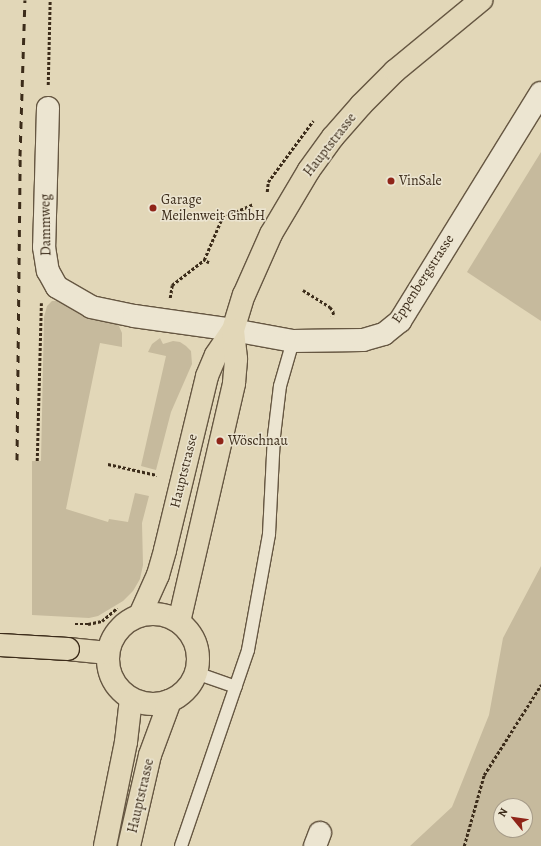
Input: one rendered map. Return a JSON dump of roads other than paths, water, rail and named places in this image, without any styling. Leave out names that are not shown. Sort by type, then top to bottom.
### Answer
[{"type":"main road","name":"Hauptstrasse","points":[[131,610],[158,575],[166,550],[207,376],[216,355],[233,330],[244,295],[271,234],[286,205],[333,137],[395,71],[481,0]]},
{"type":"main road","name":"Hauptstrasse","points":[[179,622],[234,383],[236,358],[233,330]]},
{"type":"main road","points":[[131,610],[167,616],[179,622],[189,632],[196,644],[198,658],[196,673],[190,685],[181,694],[170,701],[156,704],[143,703],[131,699],[115,684],[110,674],[108,653],[111,640],[118,629],[128,620],[131,610]]},
{"type":"main road","points":[[0,644],[108,653]]},
{"type":"main road","name":"Hauptstrasse","points":[[105,846],[126,742],[131,699]]},
{"type":"main road","name":"Hauptstrasse","points":[[129,846],[151,749],[170,701]]},
{"type":"street","name":"Eppenbergstrasse","points":[[233,330],[293,341],[363,340],[384,334],[400,321],[541,93]]},
{"type":"street","name":"Dammweg","points":[[48,108],[44,247],[48,271],[57,287],[91,307],[134,316],[233,330]]},
{"type":"lane","points":[[181,846],[248,650],[269,534],[274,436],[280,386],[293,341]]},
{"type":"lane","points":[[196,673],[236,687]]},
{"type":"railway","points":[[17,460],[20,156],[25,0]]},
{"type":"place","name":"VinSale","points":[[391,181]]},
{"type":"place","name":"Garage Meilenweit GmbH","points":[[153,208]]},
{"type":"place","name":"Wöschnau","points":[[220,441]]}]
